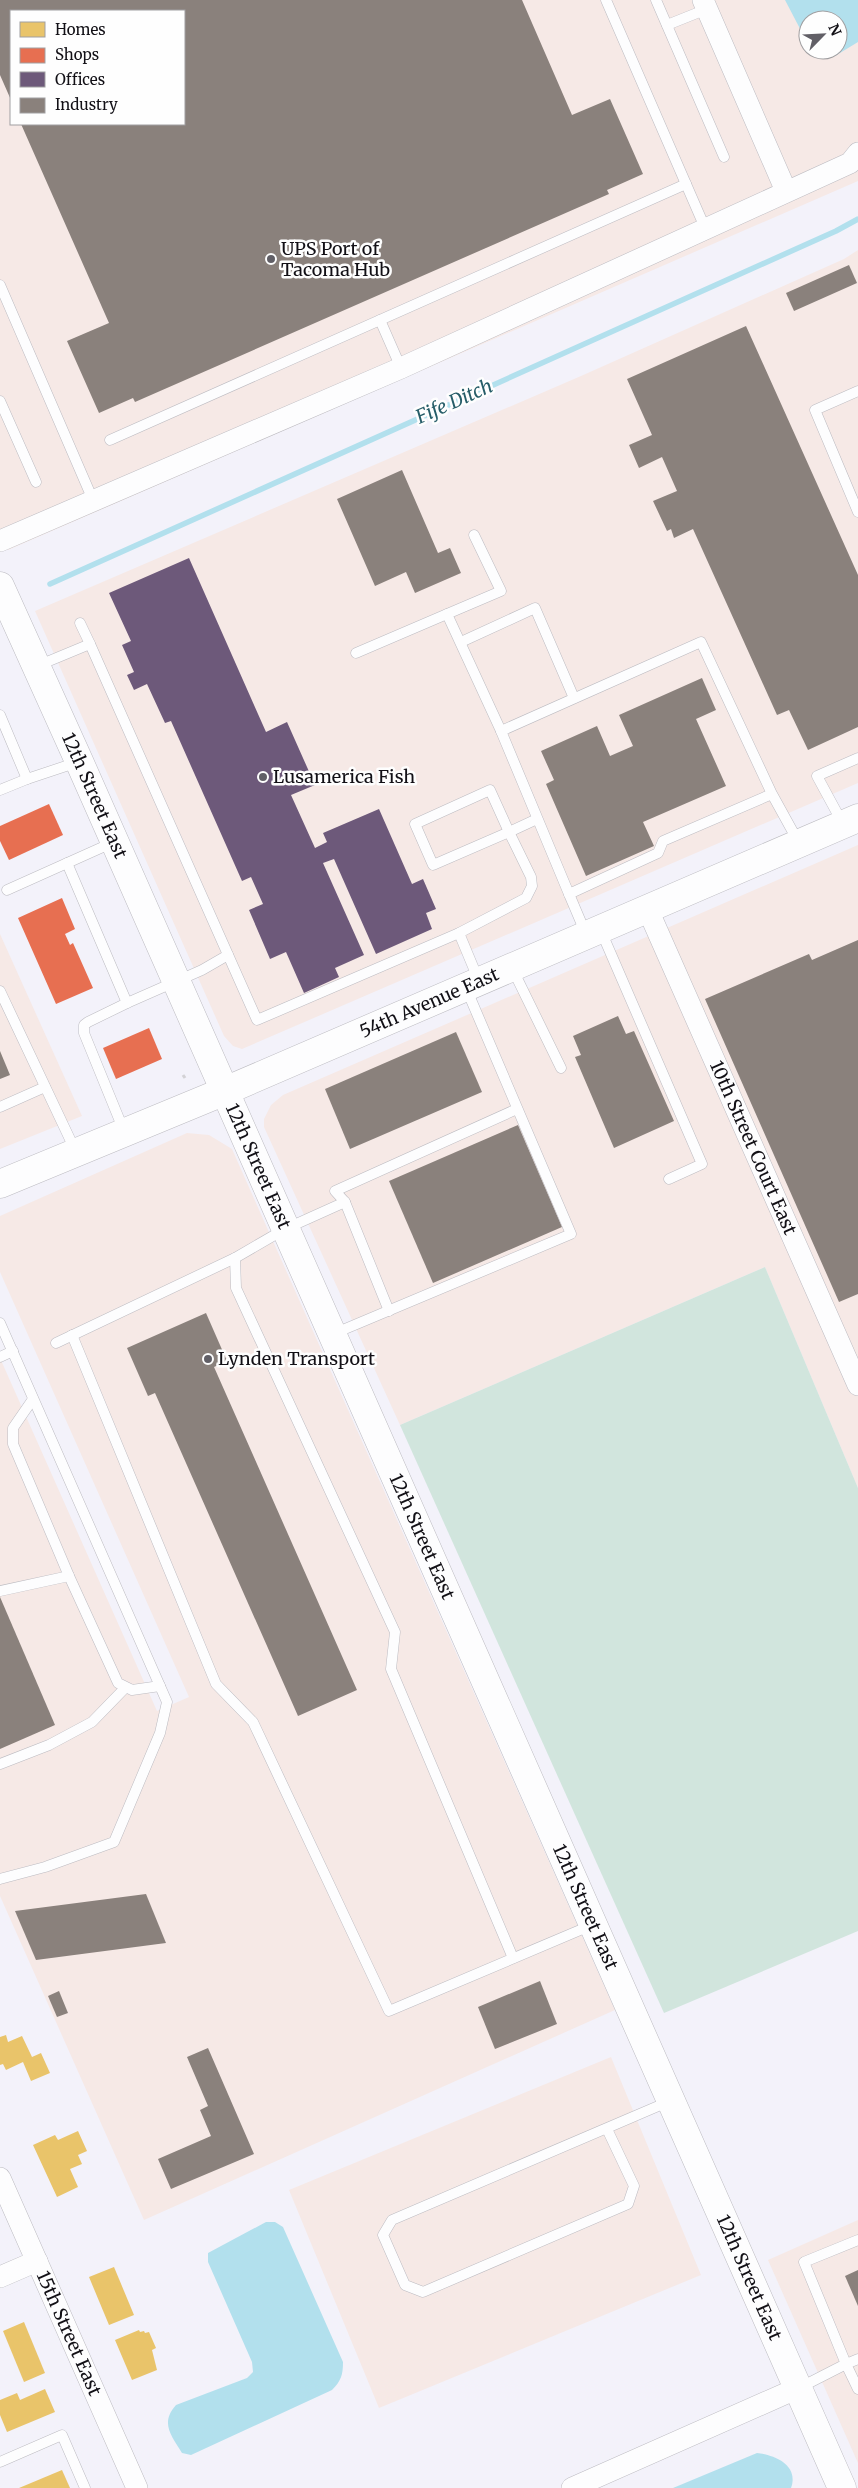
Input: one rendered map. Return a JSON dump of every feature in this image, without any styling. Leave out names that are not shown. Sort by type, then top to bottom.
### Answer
[{"type":"street","points":[[705,5],[786,191]]},
{"type":"street","points":[[0,541],[401,368],[850,163],[858,153]]},
{"type":"street","name":"12th Street East","points":[[0,586],[11,621],[37,666],[80,762],[284,1229],[842,2488]]},
{"type":"street","name":"54th Avenue East","points":[[0,1184],[225,1091],[851,821]]},
{"type":"street","name":"10th Street Court East","points":[[648,910],[858,1385]]},
{"type":"street","name":"15th Street East","points":[[0,2178],[137,2488]]},
{"type":"street","points":[[0,2277],[36,2261]]},
{"type":"street","points":[[572,2488],[798,2388]]},
{"type":"lane","points":[[606,0],[706,230]]},
{"type":"lane","points":[[656,0],[724,157]]},
{"type":"lane","points":[[668,26],[705,5]]},
{"type":"lane","points":[[110,440],[686,184]]},
{"type":"lane","points":[[0,286],[93,500]]},
{"type":"lane","points":[[380,320],[401,368]]},
{"type":"lane","points":[[858,391],[815,410],[858,512]]},
{"type":"lane","points":[[0,401],[36,482]]},
{"type":"lane","points":[[356,653],[501,591],[474,535]]},
{"type":"lane","points":[[461,642],[535,608],[574,698]]},
{"type":"lane","points":[[447,614],[501,731],[570,894],[594,933],[702,1164],[669,1178]]},
{"type":"lane","points":[[80,623],[257,1020],[459,933],[526,898],[532,886],[531,877],[509,832],[490,790],[415,824],[433,865],[509,832],[537,819]]},
{"type":"lane","points":[[501,731],[701,642],[772,794],[800,844]]},
{"type":"lane","points":[[37,666],[90,644]]},
{"type":"lane","points":[[0,715],[27,779]]},
{"type":"lane","points":[[851,821],[818,776],[858,758]]},
{"type":"lane","points":[[0,790],[80,762]]},
{"type":"lane","points":[[570,894],[658,853],[663,841],[772,794]]},
{"type":"lane","points":[[7,890],[114,842]]},
{"type":"lane","points":[[67,863],[127,1003]]},
{"type":"lane","points":[[332,1335],[571,1234],[517,1109],[473,985],[459,933]]},
{"type":"lane","points":[[124,1133],[84,1033],[84,1025],[127,1003],[202,970],[228,955]]},
{"type":"lane","points":[[512,968],[561,1068]]},
{"type":"lane","points":[[0,991],[76,1153]]},
{"type":"lane","points":[[0,1107],[45,1087]]},
{"type":"lane","points":[[389,1311],[345,1202],[335,1191],[517,1109]]},
{"type":"lane","points":[[56,1343],[235,1258],[284,1229],[345,1202]]},
{"type":"lane","points":[[235,1258],[236,1288],[395,1632],[391,1669],[513,1958]]},
{"type":"lane","points":[[0,1323],[167,1702],[160,1733],[114,1842],[45,1867],[0,1879]]},
{"type":"lane","points":[[72,1335],[216,1684],[253,1722],[389,2011],[593,1924]]},
{"type":"lane","points":[[0,1357],[13,1351]]},
{"type":"lane","points":[[34,1399],[13,1428],[13,1444],[107,1663],[118,1683],[125,1688],[132,1690],[160,1686]]},
{"type":"lane","points":[[0,1591],[69,1576]]},
{"type":"lane","points":[[0,1764],[49,1745],[92,1722],[125,1688]]},
{"type":"lane","points":[[607,2129],[634,2186],[628,2204],[423,2292],[405,2285],[383,2235],[392,2220],[671,2101]]},
{"type":"lane","points":[[858,2240],[804,2262],[858,2389]]},
{"type":"lane","points":[[798,2388],[858,2359]]},
{"type":"lane","points":[[0,2462],[62,2435],[85,2488]]},
{"type":"shaded area","points":[[0,0],[858,0],[858,181],[8,550],[0,531]]},
{"type":"shaded area","points":[[858,250],[858,783],[242,1049],[233,1046],[224,1036],[35,611],[581,376],[844,259]]},
{"type":"shaded area","points":[[858,845],[858,1488],[765,1267],[400,1425],[264,1127],[264,1119],[271,1105],[283,1095]]},
{"type":"shaded area","points":[[0,934],[82,1116],[0,1149]]},
{"type":"shaded area","points":[[187,1133],[209,1135],[232,1149],[615,2010],[144,2220],[0,1896],[0,1358],[157,1711],[189,1697],[0,1272],[0,1216]]},
{"type":"shaded area","points":[[611,2057],[701,2275],[379,2408],[289,2190]]},
{"type":"shaded area","points":[[858,2220],[858,2463],[768,2260]]},
{"type":"green space","points":[[765,1267],[858,1488],[858,1931],[664,2013],[400,1425]]},
{"type":"water","points":[[785,0],[858,0],[858,42],[848,48],[848,10],[798,10],[798,25]]},
{"type":"water","points":[[266,2222],[275,2222],[283,2227],[343,2362],[341,2378],[332,2390],[191,2455],[182,2453],[171,2435],[168,2423],[171,2411],[176,2405],[247,2378],[253,2372],[252,2362],[208,2262],[208,2253]]},
{"type":"water","points":[[757,2453],[778,2459],[789,2468],[793,2480],[791,2488],[673,2488]]},
{"type":"building: Homes","points":[[6,2035],[8,2042],[22,2036],[32,2057],[41,2053],[50,2073],[31,2081],[23,2062],[6,2070],[3,2064],[0,2065],[0,2037]]},
{"type":"building: Homes","points":[[78,2131],[87,2151],[78,2155],[82,2164],[70,2169],[78,2187],[57,2197],[33,2145],[55,2135],[58,2140]]},
{"type":"building: Homes","points":[[114,2267],[134,2315],[109,2325],[89,2277]]},
{"type":"building: Homes","points":[[24,2322],[45,2373],[24,2382],[3,2331]]},
{"type":"building: Homes","points":[[139,2330],[145,2333],[149,2332],[156,2348],[152,2350],[157,2370],[132,2380],[115,2340]]},
{"type":"building: Homes","points":[[45,2389],[55,2412],[7,2432],[0,2415],[0,2400],[17,2393],[20,2400]]},
{"type":"building: Homes","points":[[62,2470],[70,2488],[19,2488]]},
{"type":"building: Shops","points":[[49,804],[63,835],[9,860],[0,841],[0,826]]},
{"type":"building: Shops","points":[[62,898],[75,929],[65,934],[70,945],[73,943],[93,988],[56,1004],[18,918]]},
{"type":"building: Shops","points":[[149,1028],[162,1059],[116,1079],[103,1048]]},
{"type":"building: Offices","points":[[189,558],[266,732],[287,722],[315,785],[291,795],[315,848],[327,842],[323,833],[379,809],[412,884],[423,879],[436,909],[426,913],[432,929],[376,954],[334,859],[323,863],[364,955],[335,968],[339,977],[304,993],[286,952],[270,959],[249,910],[263,904],[251,877],[242,881],[171,721],[165,723],[147,684],[134,690],[127,675],[134,672],[122,645],[131,641],[109,593]]},
{"type":"building: Industry","name":"UPS Port of Tacoma Hub","points":[[0,0],[522,0],[572,115],[610,99],[643,174],[607,190],[609,194],[135,402],[133,398],[99,413],[67,341],[109,323],[21,125],[185,125],[185,10],[10,10],[10,98],[0,75]]},
{"type":"building: Industry","points":[[849,265],[857,283],[794,311],[786,293]]},
{"type":"building: Industry","points":[[746,326],[858,575],[858,727],[808,750],[789,710],[777,715],[693,529],[674,538],[671,529],[667,531],[653,501],[677,491],[662,457],[639,468],[629,445],[652,435],[627,379]]},
{"type":"building: Industry","points":[[402,470],[438,553],[450,548],[461,573],[415,593],[406,572],[375,586],[337,499]]},
{"type":"building: Industry","points":[[702,678],[716,710],[696,719],[726,786],[643,822],[654,846],[586,876],[546,784],[554,780],[541,751],[597,726],[610,756],[633,746],[619,715]]},
{"type":"building: Industry","points":[[858,940],[858,1294],[839,1302],[705,999],[809,954],[812,960]]},
{"type":"building: Industry","points":[[618,1016],[626,1034],[634,1031],[674,1121],[614,1148],[575,1057],[581,1055],[573,1036]]},
{"type":"building: Industry","points":[[456,1032],[482,1092],[350,1149],[325,1089]]},
{"type":"building: Industry","points":[[0,1051],[10,1075],[0,1079]]},
{"type":"building: Industry","points":[[518,1125],[562,1227],[433,1283],[389,1181]]},
{"type":"building: Industry","points":[[206,1313],[227,1361],[214,1367],[357,1690],[298,1716],[155,1393],[148,1396],[127,1348]]},
{"type":"building: Industry","points":[[0,1597],[55,1725],[0,1749]]},
{"type":"building: Industry","points":[[146,1894],[166,1943],[36,1960],[15,1911]]},
{"type":"building: Industry","points":[[540,1981],[557,2024],[495,2049],[478,2007]]},
{"type":"building: Industry","points":[[59,1991],[68,2013],[57,2017],[48,1996]]},
{"type":"building: Industry","points":[[208,2048],[254,2154],[171,2189],[158,2159],[211,2136],[200,2110],[208,2106],[187,2057]]},
{"type":"building: Industry","points":[[858,2270],[858,2306],[845,2276]]},
{"type":"waterway","name":"Fife Ditch","points":[[50,584],[836,231],[858,219]]},
{"type":"place","name":"UPS Port of Tacoma Hub","points":[[271,259]]},
{"type":"place","name":"Lusamerica Fish","points":[[263,777]]},
{"type":"place","name":"Lynden Transport","points":[[208,1359]]}]
